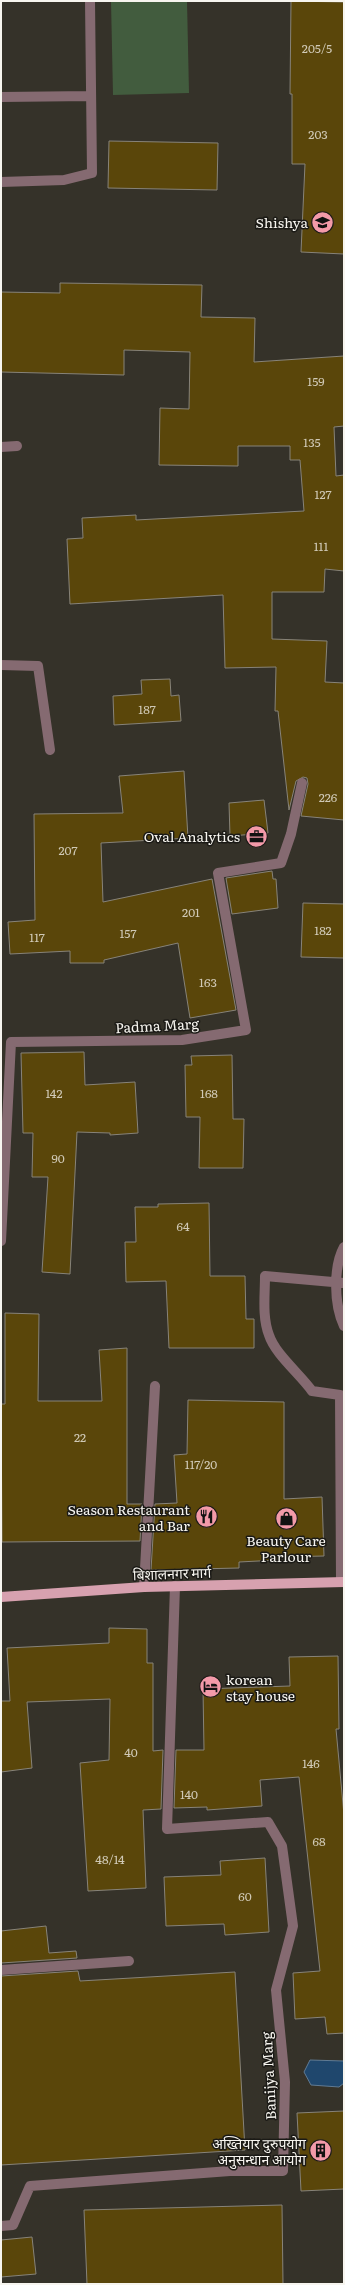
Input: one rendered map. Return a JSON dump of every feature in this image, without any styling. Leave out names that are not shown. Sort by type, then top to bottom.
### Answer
[{"type":"main road","name":"बिशालनगर मार्ग","points":[[1,1596],[144,1587],[342,1582]]},
{"type":"street","points":[[1,182],[64,180],[92,173],[90,1]]},
{"type":"street","points":[[1,97],[91,96]]},
{"type":"street","points":[[1,447],[17,446]]},
{"type":"street","points":[[1,665],[38,666],[50,750]]},
{"type":"street","name":"Padma Marg","points":[[1,1241],[11,1042],[182,1040],[246,1030],[218,873],[281,862],[291,834],[302,783]]},
{"type":"street","points":[[344,1247],[340,1255],[340,1283],[344,1326]]},
{"type":"street","points":[[340,1283],[265,1276],[264,1307],[269,1336],[281,1356],[300,1375],[312,1391],[340,1395],[343,1509],[342,1582]]},
{"type":"street","points":[[144,1587],[155,1386]]},
{"type":"street","name":"Banijya Marg","points":[[1,2226],[13,2225],[30,2186],[230,2171],[283,2171],[285,2082],[276,1990],[293,1926],[282,1846],[268,1822],[167,1829],[175,1586]]},
{"type":"street","points":[[1,1970],[130,1961]]},
{"type":"green space","points":[[111,1],[187,1],[189,93],[113,95]]},
{"type":"water","points":[[310,2060],[344,2061],[344,2083],[339,2087],[311,2085],[304,2072]]},
{"type":"building","points":[[291,1],[344,2],[344,254],[301,252],[305,164],[292,164],[292,94],[290,94]]},
{"type":"building","points":[[109,141],[218,143],[217,190],[108,188]]},
{"type":"building","points":[[60,283],[202,285],[201,317],[255,318],[254,362],[344,356],[344,426],[334,427],[336,476],[344,475],[344,571],[325,569],[324,592],[272,592],[272,639],[327,641],[325,682],[344,683],[344,820],[301,816],[308,784],[307,778],[303,777],[296,781],[289,810],[278,711],[275,711],[276,667],[225,668],[223,595],[70,604],[67,539],[83,538],[82,518],[136,515],[136,520],[304,511],[300,460],[290,460],[290,446],[238,446],[238,466],[159,465],[160,408],[189,409],[190,352],[124,350],[124,375],[1,372],[1,292],[60,293]]},
{"type":"building","points":[[170,679],[171,696],[179,695],[181,721],[114,725],[113,696],[142,694],[141,680]]},
{"type":"building","points":[[184,771],[188,838],[101,843],[103,902],[212,879],[236,1010],[190,1018],[178,943],[104,960],[104,963],[70,963],[70,951],[10,954],[8,922],[35,920],[34,814],[123,813],[119,776]]},
{"type":"building","points":[[264,800],[268,833],[230,836],[229,803]]},
{"type":"building","points":[[272,871],[273,879],[276,879],[278,908],[232,914],[226,878]]},
{"type":"building","points":[[303,903],[344,904],[344,958],[301,957]]},
{"type":"building","points":[[84,1052],[85,1085],[135,1082],[138,1133],[110,1135],[110,1133],[77,1132],[70,1274],[42,1272],[48,1177],[32,1177],[33,1133],[23,1133],[21,1053]]},
{"type":"building","points":[[232,1055],[233,1119],[244,1119],[243,1168],[199,1168],[200,1117],[186,1117],[185,1065],[192,1065],[191,1056]]},
{"type":"building","points":[[209,1203],[210,1276],[245,1276],[246,1319],[254,1319],[254,1348],[169,1348],[166,1281],[126,1282],[125,1242],[136,1242],[135,1207],[158,1207],[158,1204]]},
{"type":"building","points":[[5,1313],[39,1314],[38,1401],[102,1401],[99,1350],[127,1348],[127,1504],[142,1504],[140,1541],[2,1542],[1,1404],[5,1404]]},
{"type":"building","points":[[188,1400],[284,1402],[284,1499],[322,1497],[324,1556],[278,1557],[278,1560],[239,1562],[239,1568],[151,1570],[155,1504],[177,1503],[174,1455],[187,1454]]},
{"type":"building","points":[[109,1628],[147,1629],[147,1663],[153,1663],[153,1751],[163,1750],[161,1809],[143,1810],[146,1888],[88,1891],[80,1763],[109,1760],[110,1699],[27,1702],[32,1768],[1,1772],[1,1701],[10,1701],[7,1648],[109,1643]]},
{"type":"building","points":[[338,1656],[339,1729],[336,1729],[344,1815],[344,2033],[327,2034],[325,2017],[295,2019],[293,1973],[320,1971],[299,1777],[260,1780],[262,1806],[207,1810],[207,1807],[174,1808],[176,1750],[204,1750],[203,1689],[290,1686],[289,1657]]},
{"type":"building","points":[[265,1858],[269,1932],[225,1935],[224,1924],[166,1926],[164,1877],[221,1875],[220,1861]]},
{"type":"building","points":[[46,1926],[49,1953],[76,1951],[77,1958],[1,1963],[1,1931]]},
{"type":"building","points":[[78,1971],[80,1981],[235,1972],[245,2150],[1,2165],[1,1976]]},
{"type":"building","name":"अख्तियार दुरुपयोग अनुसन्धान आयोग","points":[[344,2111],[344,2189],[301,2191],[297,2113]]},
{"type":"building","points":[[282,2205],[283,2284],[87,2284],[84,2210]]},
{"type":"building","points":[[32,2237],[36,2274],[1,2277],[1,2240]]},
{"type":"place","name":"Shishya","points":[[323,222]]},
{"type":"place","name":"Oval Analytics","points":[[256,836]]},
{"type":"place","name":"Season Restaurant and Bar","points":[[206,1517]]},
{"type":"place","name":"Beauty Care Parlour","points":[[286,1518]]},
{"type":"place","name":"korean stay house","points":[[211,1687]]},
{"type":"place","name":"अख्तियार दुरुपयोग अनुसन्धान आयोग","points":[[321,2151]]}]
